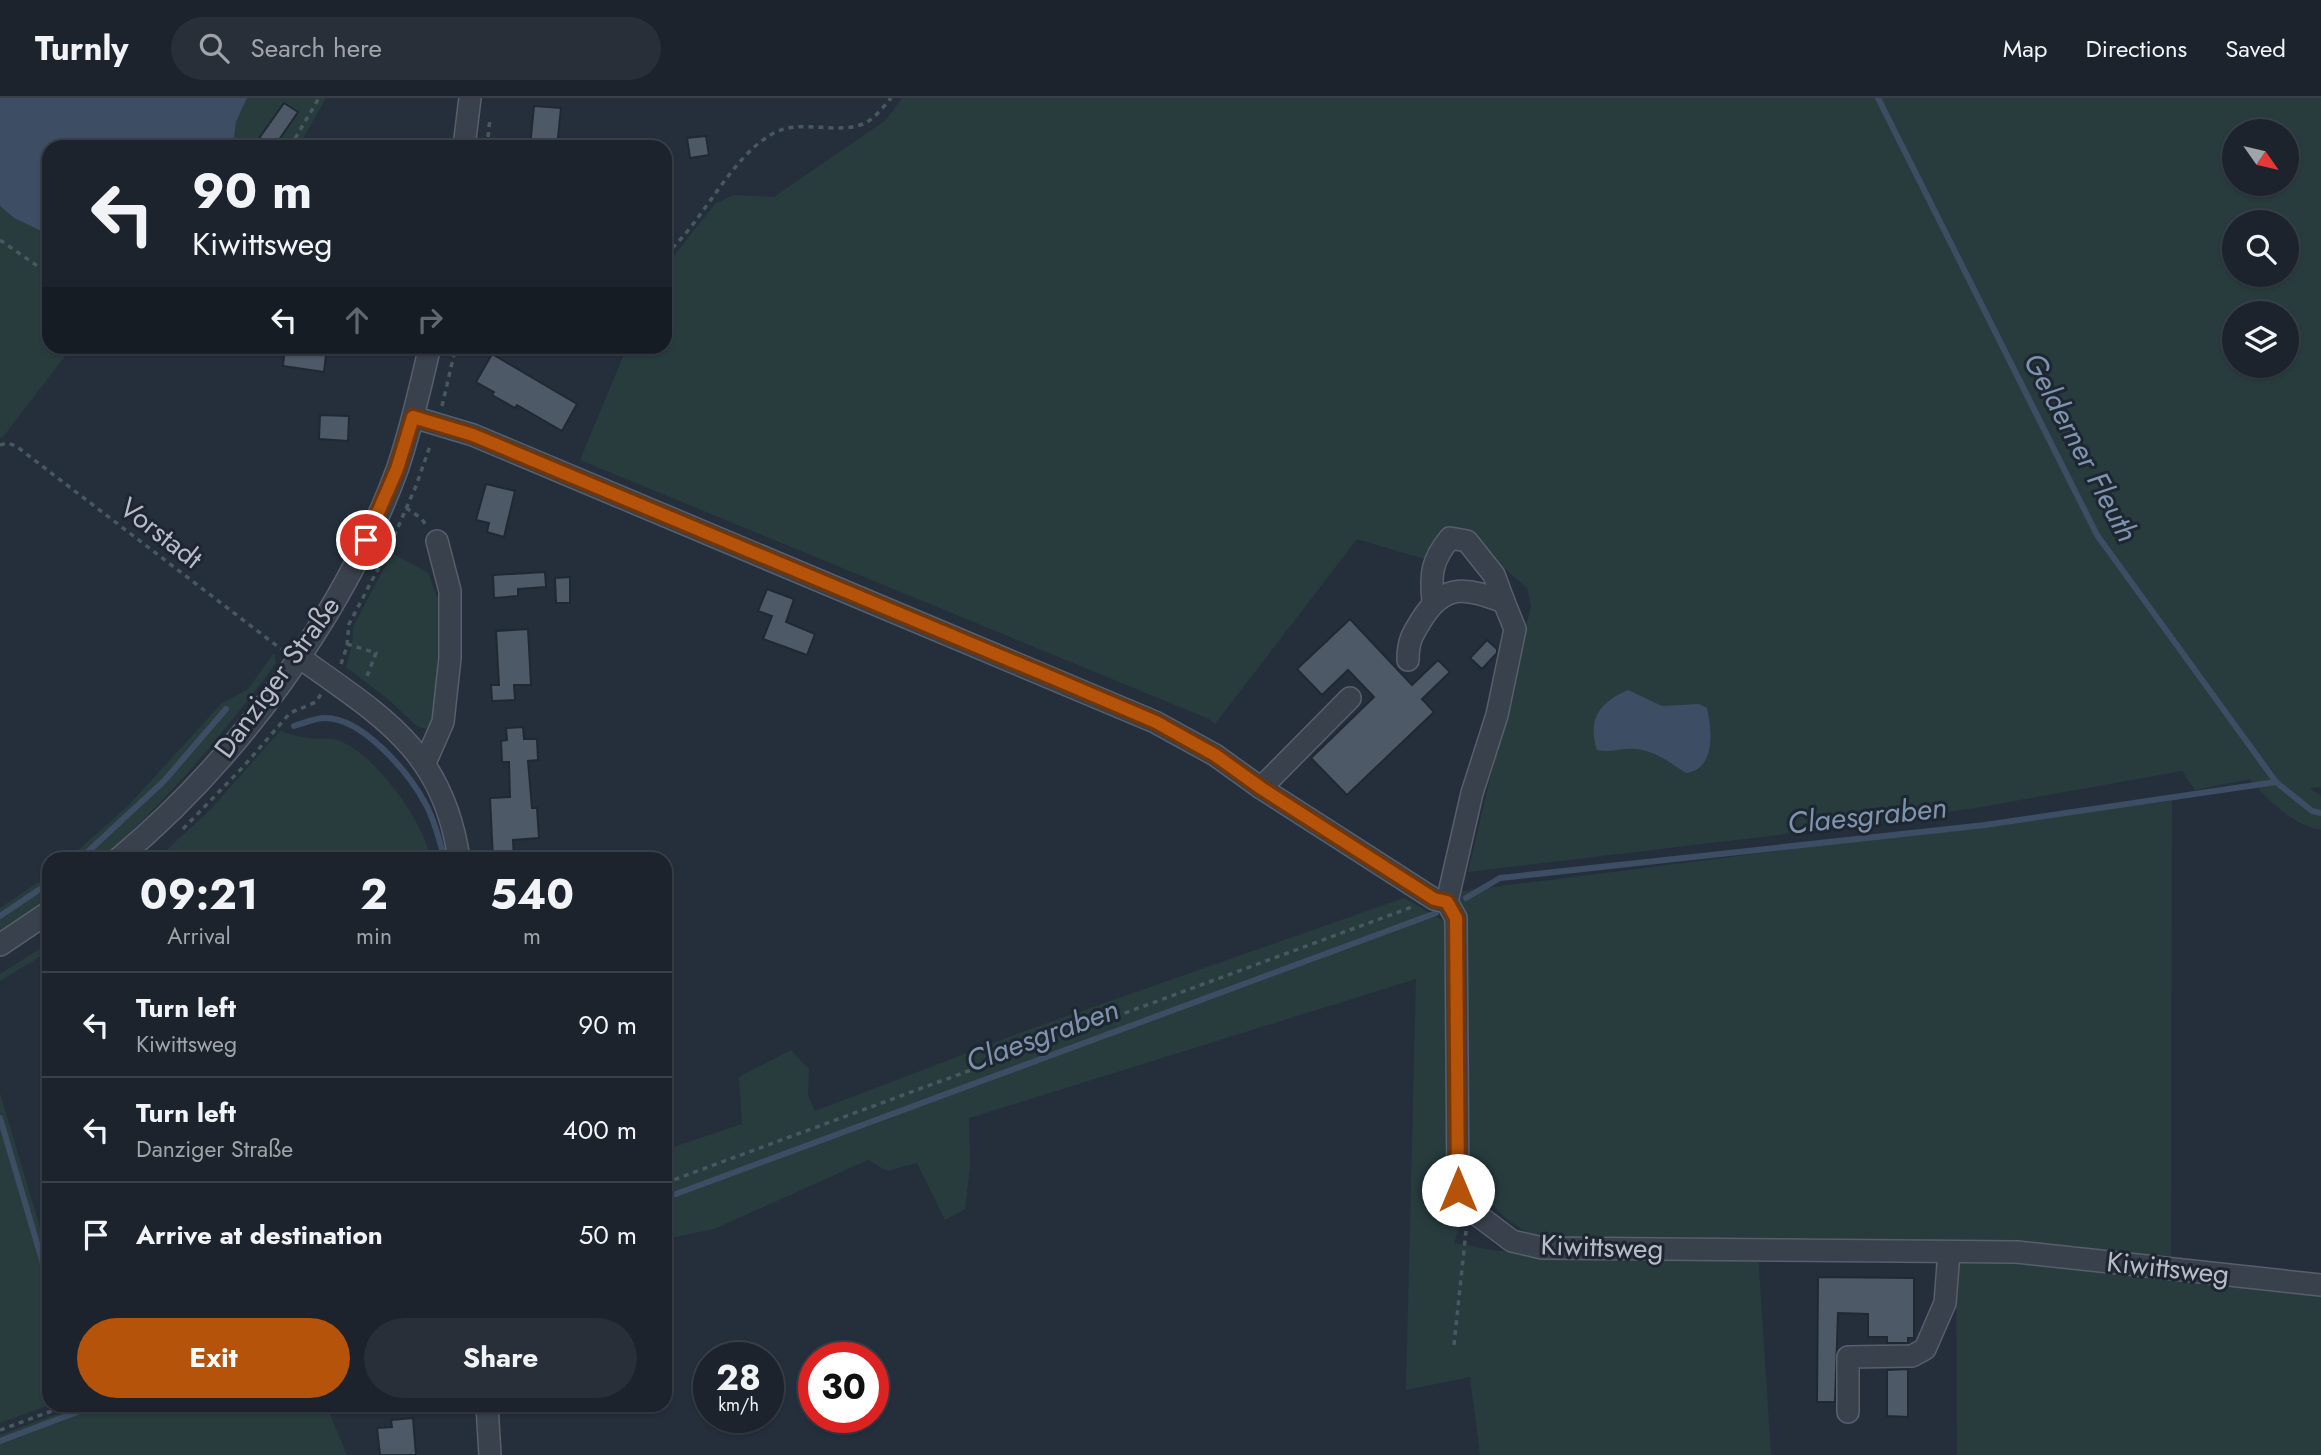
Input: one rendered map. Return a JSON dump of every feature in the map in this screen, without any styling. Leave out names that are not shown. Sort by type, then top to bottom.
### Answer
[{"type":"street","points":[[465,140],[470,98]]},
{"type":"street","name":"Danziger Straße","points":[[126,852],[186,796],[258,712],[333,603],[360,552],[397,469],[428,354]]},
{"type":"street","points":[[413,417],[486,441],[1156,722],[1215,755],[1261,788],[1441,900],[1456,918],[1458,1190],[1468,1208]]},
{"type":"street","points":[[1433,602],[1430,578],[1437,553],[1450,538],[1467,541],[1494,575],[1515,629],[1497,715],[1441,900]]},
{"type":"street","points":[[425,763],[443,722],[450,658],[450,591],[437,541]]},
{"type":"street","points":[[1408,660],[1408,643],[1433,602],[1450,591],[1478,592],[1504,602]]},
{"type":"street","points":[[299,656],[396,729],[425,763],[447,810],[457,852]]},
{"type":"street","points":[[1261,788],[1350,698]]},
{"type":"street","points":[[0,945],[42,917]]},
{"type":"street","name":"Kiwittsweg","points":[[1468,1208],[1512,1241],[1542,1248],[2017,1252],[2321,1285]]},
{"type":"street","points":[[1848,1412],[1848,1357],[1912,1356],[1925,1349],[1945,1303],[1949,1252]]},
{"type":"street","points":[[487,1412],[490,1455]]},
{"type":"path","points":[[294,140],[319,98]]},
{"type":"path","points":[[672,248],[760,142],[789,128],[848,127],[864,123],[878,113],[891,98]]},
{"type":"path","points":[[488,140],[490,110]]},
{"type":"path","points":[[0,240],[42,269]]},
{"type":"path","points":[[437,423],[454,354]]},
{"type":"path","name":"Vorstadt","points":[[0,445],[7,443],[16,446],[271,642],[299,656]]},
{"type":"path","points":[[406,509],[421,518],[437,541]]},
{"type":"path","points":[[347,644],[376,653],[366,679]]},
{"type":"path","points":[[176,836],[228,784],[284,719],[290,713],[316,702],[331,680]]},
{"type":"path","points":[[672,1180],[1441,900]]},
{"type":"path","points":[[1454,1345],[1468,1208]]},
{"type":"path","points":[[0,1430],[49,1412]]},
{"type":"green space","points":[[247,98],[326,98],[302,140],[234,140],[236,122]]},
{"type":"green space","points":[[902,98],[2321,98],[2321,787],[2309,788],[2321,796],[2321,830],[2290,817],[2250,779],[2195,790],[2182,771],[1981,807],[1852,826],[1468,872],[1531,606],[1527,588],[1488,554],[1439,539],[1431,561],[1357,539],[1215,724],[1209,719],[580,460],[624,354],[672,354],[672,258],[715,204],[733,195],[774,197],[886,120]]},
{"type":"green space","points":[[0,206],[14,218],[42,232],[42,354],[67,354],[2,438]]},
{"type":"green space","points":[[392,553],[428,573],[441,607],[436,727],[428,729],[418,727],[388,699],[346,667],[352,645],[353,627]]},
{"type":"green space","points":[[274,653],[276,663],[256,689],[215,741],[150,813],[110,852],[76,852],[128,806],[221,704],[248,689]]},
{"type":"green space","points":[[280,731],[308,738],[332,739],[354,749],[383,775],[419,827],[429,852],[165,852],[209,811]]},
{"type":"green space","points":[[2172,801],[2171,1265],[1540,1241],[1507,1219],[1460,1174],[1454,892]]},
{"type":"green space","points":[[42,880],[42,905],[0,932],[0,908]]},
{"type":"green space","points":[[1404,898],[1444,921],[1454,955],[1451,1106],[1460,1225],[1454,1243],[1497,1251],[1758,1253],[1771,1455],[1480,1455],[1470,1377],[1406,1390],[1416,979],[969,1118],[970,1167],[965,1209],[945,1220],[917,1163],[887,1171],[868,1160],[714,1229],[672,1238],[672,1148],[742,1124],[739,1077],[791,1050],[809,1069],[808,1096],[815,1111],[1025,1031]]},
{"type":"green space","points":[[42,947],[42,955],[0,981],[0,974]]},
{"type":"green space","points":[[0,1093],[42,1234],[42,1408],[0,1423]]},
{"type":"green space","points":[[1956,1253],[2321,1289],[2321,1455],[1957,1455]]},
{"type":"green space","points":[[62,1412],[329,1412],[347,1455],[0,1455],[0,1435]]},
{"type":"water","points":[[0,98],[247,98],[236,122],[234,140],[42,140],[42,232],[14,218],[0,206]]},
{"type":"water","points":[[1628,690],[1662,706],[1699,704],[1707,708],[1710,747],[1703,764],[1686,773],[1663,758],[1643,750],[1597,750],[1594,729],[1598,713],[1610,700]]},
{"type":"building","points":[[284,103],[298,112],[279,140],[258,140]]},
{"type":"building","points":[[534,106],[561,108],[558,140],[531,140]]},
{"type":"building","points":[[706,136],[709,155],[690,158],[687,138]]},
{"type":"building","points":[[284,354],[326,354],[324,372],[283,366]]},
{"type":"building","points":[[492,354],[577,404],[562,431],[517,405],[515,408],[492,395],[494,392],[476,382]]},
{"type":"building","points":[[320,415],[349,416],[348,441],[319,439]]},
{"type":"building","points":[[486,484],[515,491],[504,537],[487,532],[489,523],[476,520]]},
{"type":"building","points":[[545,572],[546,587],[518,589],[518,596],[494,598],[493,575]]},
{"type":"building","points":[[570,577],[570,603],[556,603],[555,578]]},
{"type":"building","points":[[767,589],[794,599],[786,622],[815,634],[807,655],[763,639],[772,616],[758,611]]},
{"type":"building","points":[[1350,619],[1412,685],[1438,660],[1450,672],[1422,699],[1434,712],[1347,795],[1311,758],[1374,697],[1348,670],[1322,695],[1297,669]]},
{"type":"building","points":[[528,629],[531,685],[514,685],[515,700],[492,701],[491,685],[499,685],[496,631]]},
{"type":"building","points":[[1487,640],[1497,649],[1497,653],[1482,669],[1470,658]]},
{"type":"building","points":[[523,727],[524,739],[537,739],[538,760],[528,761],[532,808],[537,808],[539,838],[513,840],[514,852],[493,852],[490,798],[510,797],[509,762],[502,762],[501,741],[507,740],[506,728]]},
{"type":"building","points":[[1818,1277],[1914,1278],[1914,1338],[1908,1338],[1908,1343],[1887,1343],[1887,1337],[1868,1337],[1868,1314],[1838,1313],[1835,1402],[1817,1402]]},
{"type":"building","points":[[1908,1369],[1908,1417],[1887,1416],[1887,1370]]},
{"type":"building","points":[[413,1418],[416,1455],[380,1455],[377,1428],[392,1427],[391,1420]]},
{"type":"waterway","name":"Gelderner Fleuth","points":[[1878,98],[2097,535],[2276,782],[2312,811],[2321,813]]},
{"type":"waterway","points":[[88,852],[164,781],[226,709]]},
{"type":"waterway","points":[[294,726],[321,718],[340,720],[369,737],[396,763],[418,791],[434,823],[443,852]]},
{"type":"waterway","name":"Claesgraben","points":[[1466,898],[1500,878],[1985,825],[2276,782]]},
{"type":"waterway","points":[[0,916],[42,888]]},
{"type":"waterway","name":"Claesgraben","points":[[672,1195],[1436,913]]},
{"type":"waterway","points":[[0,1118],[42,1260]]},
{"type":"waterway","name":"Claesgraben","points":[[0,1441],[77,1412]]},
{"type":"route","points":[[366,540],[397,469],[413,417],[437,423],[473,435],[1060,681],[1156,722],[1215,755],[1261,788],[1434,899],[1447,902],[1456,918],[1458,1190]]}]
